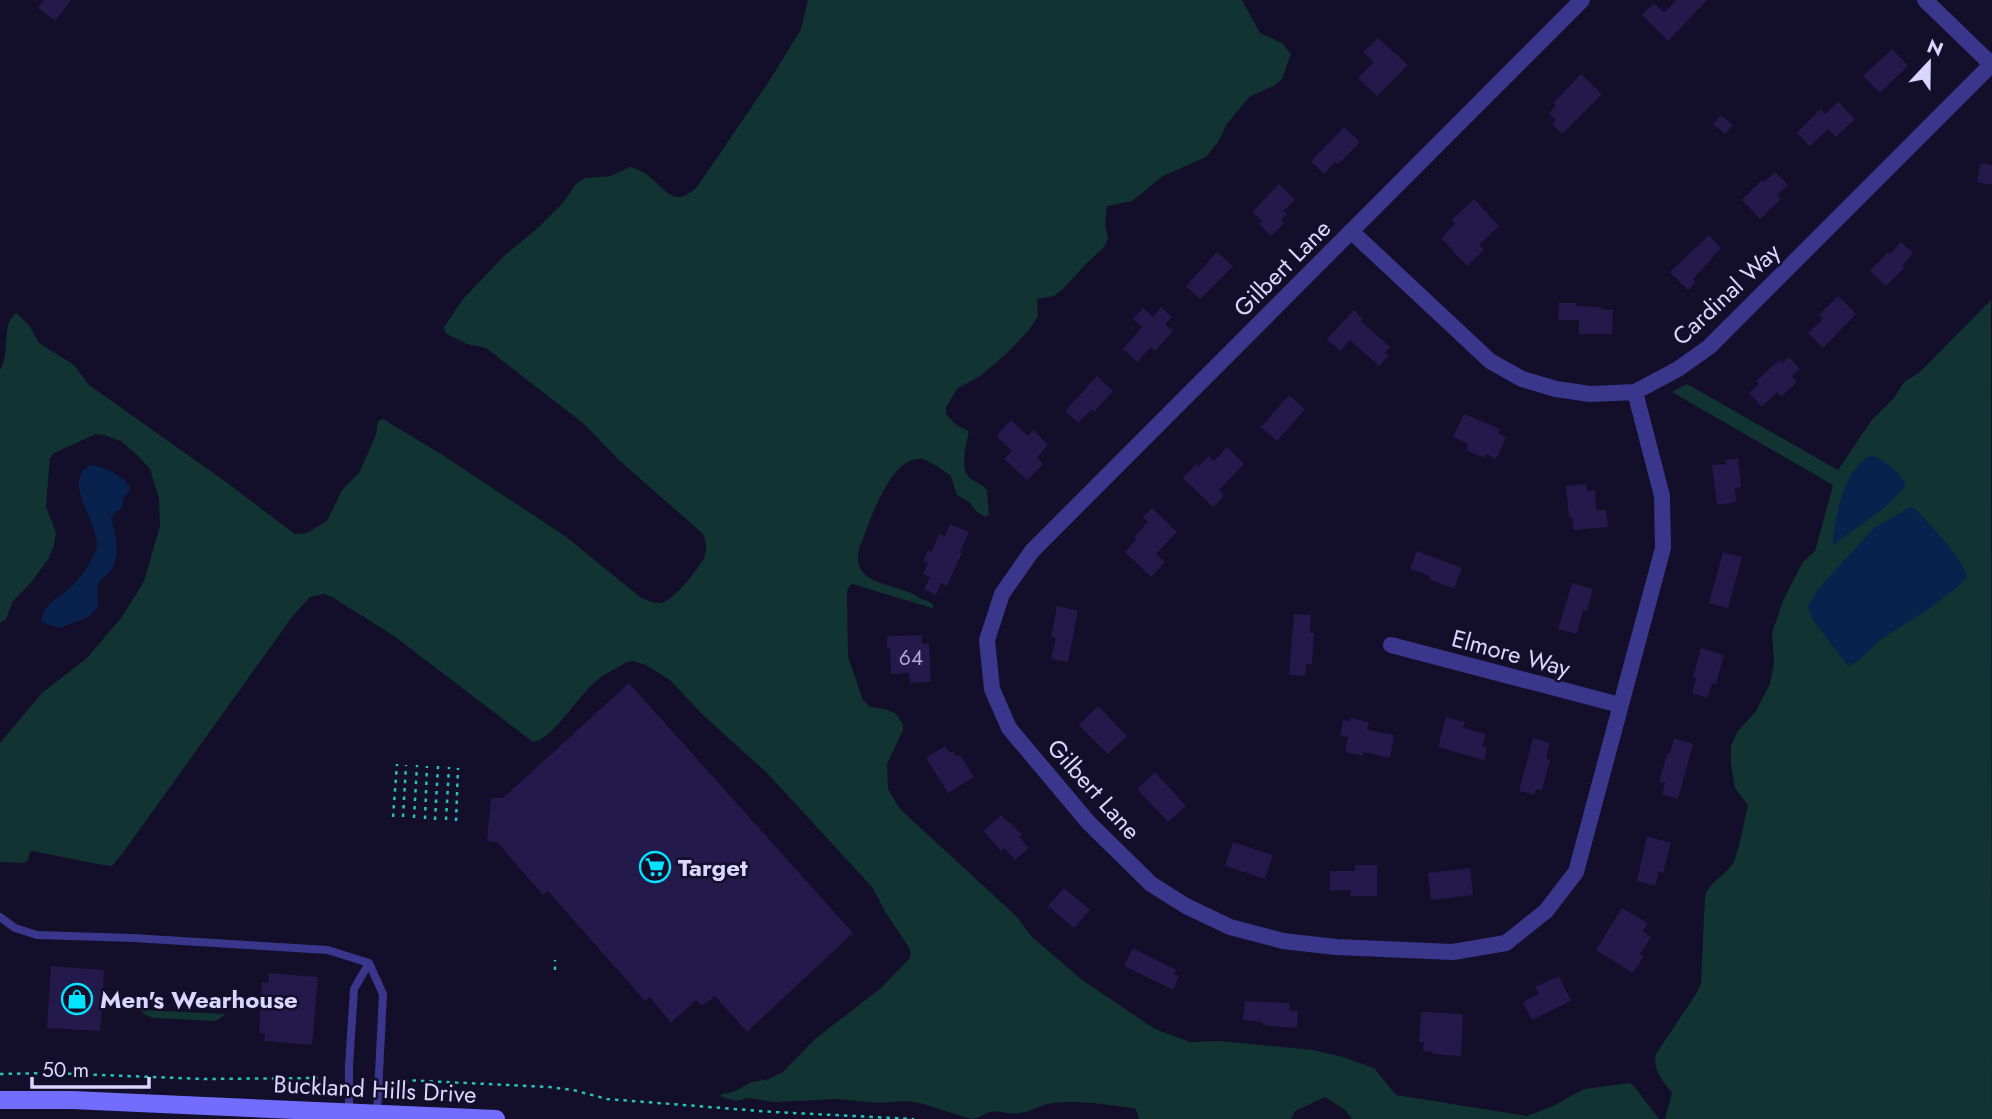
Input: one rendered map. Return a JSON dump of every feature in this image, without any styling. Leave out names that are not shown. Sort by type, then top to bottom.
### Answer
[{"type":"street","name":"Gilbert Lane","points":[[1582,0],[1032,551],[1002,594],[987,640],[992,689],[1009,728],[1088,822],[1151,884],[1186,906],[1230,927],[1283,941],[1336,947],[1453,952],[1506,943],[1546,911],[1576,872],[1663,548],[1662,496],[1634,392]]},
{"type":"street","points":[[1925,0],[1992,65]]},
{"type":"street","name":"Cardinal Way","points":[[1351,231],[1490,361],[1522,379],[1556,389],[1590,394],[1634,392],[1678,369],[1709,347],[1992,65]]},
{"type":"street","name":"Elmore Way","points":[[1391,645],[1620,705]]},
{"type":"street","name":"Buckland Hills Drive","points":[[0,1100],[72,1100],[349,1116],[496,1119]]},
{"type":"lane","points":[[0,917],[16,929],[37,935],[328,950],[369,963],[383,994],[376,1116]]},
{"type":"lane","points":[[349,1116],[354,989],[369,963]]},
{"type":"path","points":[[394,817],[397,764]]},
{"type":"path","points":[[403,817],[406,765]]},
{"type":"path","points":[[414,818],[417,765]]},
{"type":"path","points":[[425,819],[427,766]]},
{"type":"path","points":[[435,820],[438,766]]},
{"type":"path","points":[[446,820],[449,767]]},
{"type":"path","points":[[456,821],[458,768]]},
{"type":"path","points":[[555,960],[555,971]]},
{"type":"path","points":[[0,1074],[51,1073],[203,1079],[318,1078]]},
{"type":"path","points":[[404,1080],[549,1087],[607,1099],[773,1112],[914,1119]]},
{"type":"green space","points":[[808,0],[1242,0],[1260,33],[1282,43],[1291,54],[1282,79],[1249,97],[1227,124],[1206,157],[1163,176],[1132,201],[1107,206],[1105,224],[1108,239],[1104,247],[1054,296],[1037,299],[1038,316],[1029,330],[980,376],[957,389],[946,407],[946,414],[956,425],[969,431],[964,467],[969,477],[987,490],[989,515],[985,517],[957,495],[951,476],[922,459],[910,461],[900,468],[882,494],[859,549],[861,569],[873,580],[912,593],[934,607],[852,584],[847,593],[848,657],[863,700],[870,707],[895,713],[903,724],[903,730],[887,764],[888,789],[900,809],[1016,916],[1031,936],[1082,980],[1155,1029],[1190,1042],[1220,1041],[1313,1050],[1343,1057],[1374,1068],[1396,1095],[1527,1116],[1551,1107],[1584,1089],[1629,1083],[1659,1119],[1352,1119],[1345,1110],[1325,1097],[1295,1111],[1291,1119],[1139,1119],[1136,1109],[1133,1108],[1076,1102],[1053,1103],[1027,1112],[991,1112],[971,1119],[906,1101],[880,1103],[837,1099],[774,1102],[748,1098],[736,1101],[721,1097],[721,1094],[733,1092],[752,1082],[769,1079],[783,1072],[815,1039],[881,988],[909,959],[911,953],[908,946],[872,887],[768,774],[702,714],[670,680],[646,665],[627,662],[602,676],[548,734],[533,742],[394,636],[324,594],[310,597],[292,617],[112,866],[32,851],[24,863],[0,862],[0,743],[43,692],[87,658],[121,618],[145,578],[160,526],[159,499],[150,469],[121,441],[96,434],[54,453],[50,458],[46,506],[56,533],[54,545],[49,558],[13,601],[6,619],[0,623],[0,370],[11,318],[16,313],[29,325],[39,343],[74,365],[89,385],[295,534],[307,533],[327,521],[342,490],[359,473],[376,435],[378,421],[383,419],[565,536],[640,597],[661,603],[679,590],[703,560],[706,547],[703,534],[619,460],[584,424],[486,348],[467,344],[447,334],[444,327],[463,299],[505,255],[539,227],[562,204],[576,184],[585,178],[611,176],[630,167],[646,174],[672,196],[682,196],[697,187],[768,83],[801,29]]},
{"type":"green space","points":[[1991,300],[1992,1119],[1665,1119],[1672,1093],[1657,1070],[1656,1054],[1701,984],[1705,896],[1734,861],[1748,805],[1735,788],[1731,745],[1738,731],[1756,711],[1770,684],[1774,663],[1772,633],[1783,601],[1798,571],[1815,551],[1833,485],[1672,392],[1687,384],[1838,470],[1871,421],[1894,398],[1904,382],[1920,372]]},
{"type":"green space","points":[[141,1010],[226,1014],[216,1021],[152,1018]]},
{"type":"water","points":[[1872,455],[1892,467],[1906,486],[1884,508],[1833,545],[1842,495],[1854,470]]},
{"type":"water","points":[[91,465],[114,473],[131,488],[121,507],[111,517],[116,555],[111,570],[98,584],[98,607],[88,617],[60,628],[41,622],[45,610],[79,578],[96,550],[94,528],[80,492],[79,481],[82,472]]},
{"type":"water","points":[[1910,507],[1944,540],[1960,561],[1967,577],[1926,611],[1881,639],[1849,666],[1813,620],[1808,607],[1818,589],[1873,529]]},
{"type":"building","points":[[44,0],[71,0],[55,21],[38,8]]},
{"type":"building","points":[[1677,0],[1707,0],[1668,41],[1642,15],[1654,3],[1664,13]]},
{"type":"building","points":[[1378,38],[1408,65],[1377,96],[1358,78],[1374,62],[1363,52]]},
{"type":"building","points":[[1892,49],[1908,66],[1880,93],[1863,76]]},
{"type":"building","points":[[1581,74],[1602,94],[1562,134],[1552,124],[1556,120],[1549,113],[1556,106],[1553,103]]},
{"type":"building","points":[[1838,102],[1855,119],[1836,137],[1828,129],[1810,146],[1797,133],[1821,109],[1825,114]]},
{"type":"building","points":[[1721,115],[1733,125],[1725,134],[1713,124]]},
{"type":"building","points":[[1344,127],[1360,142],[1324,174],[1311,161]]},
{"type":"building","points":[[1981,163],[1992,165],[1992,185],[1977,182]]},
{"type":"building","points":[[1775,172],[1788,185],[1777,195],[1781,199],[1760,219],[1742,200],[1762,180],[1764,182]]},
{"type":"building","points":[[1279,184],[1295,200],[1283,211],[1287,214],[1281,220],[1284,223],[1271,236],[1259,224],[1262,221],[1252,212]]},
{"type":"building","points":[[1474,199],[1499,226],[1479,245],[1484,250],[1467,266],[1441,238],[1455,224],[1452,220]]},
{"type":"building","points":[[1709,235],[1721,248],[1693,279],[1696,282],[1688,290],[1670,272]]},
{"type":"building","points":[[1901,242],[1913,253],[1902,266],[1904,268],[1886,286],[1870,271]]},
{"type":"building","points":[[1217,252],[1233,266],[1200,299],[1186,286]]},
{"type":"building","points":[[1838,296],[1856,314],[1823,348],[1808,333],[1823,319],[1819,315]]},
{"type":"building","points":[[1559,303],[1576,303],[1576,306],[1613,310],[1612,334],[1579,334],[1579,320],[1558,320]]},
{"type":"building","points":[[1161,307],[1172,317],[1165,324],[1173,331],[1155,351],[1151,347],[1137,362],[1123,349],[1142,327],[1133,319],[1143,308],[1153,317]]},
{"type":"building","points":[[1354,310],[1363,319],[1361,321],[1390,347],[1385,352],[1389,355],[1379,366],[1350,340],[1340,351],[1327,339]]},
{"type":"building","points":[[1789,357],[1800,369],[1792,376],[1797,382],[1781,397],[1777,392],[1762,407],[1749,393],[1759,384],[1756,381],[1779,360],[1782,363]]},
{"type":"building","points":[[1097,376],[1113,391],[1094,412],[1092,409],[1078,423],[1065,411]]},
{"type":"building","points":[[1289,395],[1305,409],[1277,441],[1261,427]]},
{"type":"building","points":[[1464,414],[1500,429],[1498,433],[1506,437],[1496,459],[1486,454],[1484,458],[1466,450],[1468,444],[1453,437]]},
{"type":"building","points":[[1011,420],[1028,436],[1033,430],[1048,445],[1037,458],[1043,464],[1027,480],[1004,459],[1012,451],[996,436]]},
{"type":"building","points":[[1227,447],[1244,464],[1219,490],[1224,496],[1213,507],[1183,478],[1196,464],[1199,466],[1209,456],[1214,461]]},
{"type":"building","points":[[1738,458],[1741,487],[1735,488],[1736,502],[1717,505],[1712,465],[1726,464],[1725,460]]},
{"type":"building","points":[[1586,484],[1587,491],[1595,490],[1596,510],[1606,510],[1608,527],[1574,530],[1572,517],[1569,518],[1566,486]]},
{"type":"building","points":[[1152,508],[1177,532],[1156,554],[1165,562],[1151,577],[1125,552],[1148,522],[1143,517]]},
{"type":"building","points":[[950,524],[969,532],[947,586],[941,583],[936,595],[924,589],[930,577],[923,574],[928,563],[923,561],[928,550],[931,552],[939,534],[945,536]]},
{"type":"building","points":[[1417,551],[1462,568],[1454,589],[1410,569]]},
{"type":"building","points":[[1723,552],[1742,557],[1728,608],[1709,603]]},
{"type":"building","points":[[1572,583],[1593,589],[1587,611],[1583,610],[1577,634],[1558,629]]},
{"type":"building","points":[[1057,606],[1078,611],[1068,662],[1051,659],[1056,638],[1051,637]]},
{"type":"building","points":[[1294,614],[1311,615],[1310,633],[1314,633],[1312,664],[1306,664],[1305,676],[1289,675]]},
{"type":"building","points":[[922,635],[922,644],[929,643],[931,682],[910,683],[909,673],[891,674],[887,636]]},
{"type":"building","points":[[1701,648],[1724,655],[1716,684],[1712,683],[1708,698],[1692,693],[1696,678],[1693,677]]},
{"type":"building","name":"Target","points":[[629,683],[853,933],[747,1032],[715,996],[702,1006],[696,1000],[671,1023],[650,997],[645,1001],[548,891],[543,895],[497,842],[487,841],[491,798],[503,798]]},
{"type":"building","points":[[1098,706],[1127,736],[1108,754],[1079,725]]},
{"type":"building","points":[[1446,717],[1465,722],[1463,728],[1486,734],[1482,746],[1487,747],[1484,760],[1438,747]]},
{"type":"building","points":[[1351,718],[1369,722],[1367,730],[1394,735],[1390,758],[1363,752],[1363,756],[1345,752],[1348,737],[1340,736],[1343,720],[1350,721]]},
{"type":"building","points":[[1533,738],[1550,743],[1546,759],[1550,760],[1542,790],[1536,789],[1534,795],[1519,791]]},
{"type":"building","points":[[1674,738],[1693,744],[1678,799],[1662,794],[1665,783],[1659,782]]},
{"type":"building","points":[[945,746],[950,753],[953,751],[957,757],[960,755],[974,777],[948,793],[926,758]]},
{"type":"building","points":[[1155,772],[1186,806],[1168,822],[1137,789]]},
{"type":"building","points":[[1001,815],[1022,834],[1019,837],[1029,848],[1015,860],[1004,848],[1001,851],[983,831]]},
{"type":"building","points":[[1647,836],[1671,843],[1663,873],[1659,871],[1655,886],[1637,881]]},
{"type":"building","points":[[1233,842],[1273,855],[1265,879],[1225,866]]},
{"type":"building","points":[[1355,865],[1377,865],[1377,896],[1351,896],[1351,890],[1330,891],[1330,871],[1355,871]]},
{"type":"building","points":[[1470,868],[1473,895],[1431,900],[1428,873]]},
{"type":"building","points":[[1064,888],[1090,910],[1074,928],[1048,906]]},
{"type":"building","points":[[1622,908],[1648,923],[1643,931],[1651,937],[1640,954],[1644,956],[1633,973],[1596,950]]},
{"type":"building","points":[[1133,948],[1176,970],[1174,974],[1179,976],[1173,990],[1124,966]]},
{"type":"building","points":[[51,966],[104,970],[103,992],[108,992],[107,1009],[102,1009],[100,1031],[47,1028]]},
{"type":"building","points":[[269,973],[318,977],[312,1045],[264,1041],[265,1033],[259,1033],[262,982],[268,983]]},
{"type":"building","points":[[1559,976],[1571,1001],[1532,1020],[1523,1002],[1539,994],[1535,987]]},
{"type":"building","points":[[1245,1001],[1290,1003],[1289,1010],[1298,1011],[1297,1028],[1262,1025],[1262,1022],[1243,1020]]},
{"type":"building","points":[[1421,1012],[1463,1014],[1461,1056],[1423,1051],[1424,1042],[1419,1042]]},
{"type":"place","name":"Target","points":[[655,867]]},
{"type":"place","name":"Men's Wearhouse","points":[[77,999]]}]
